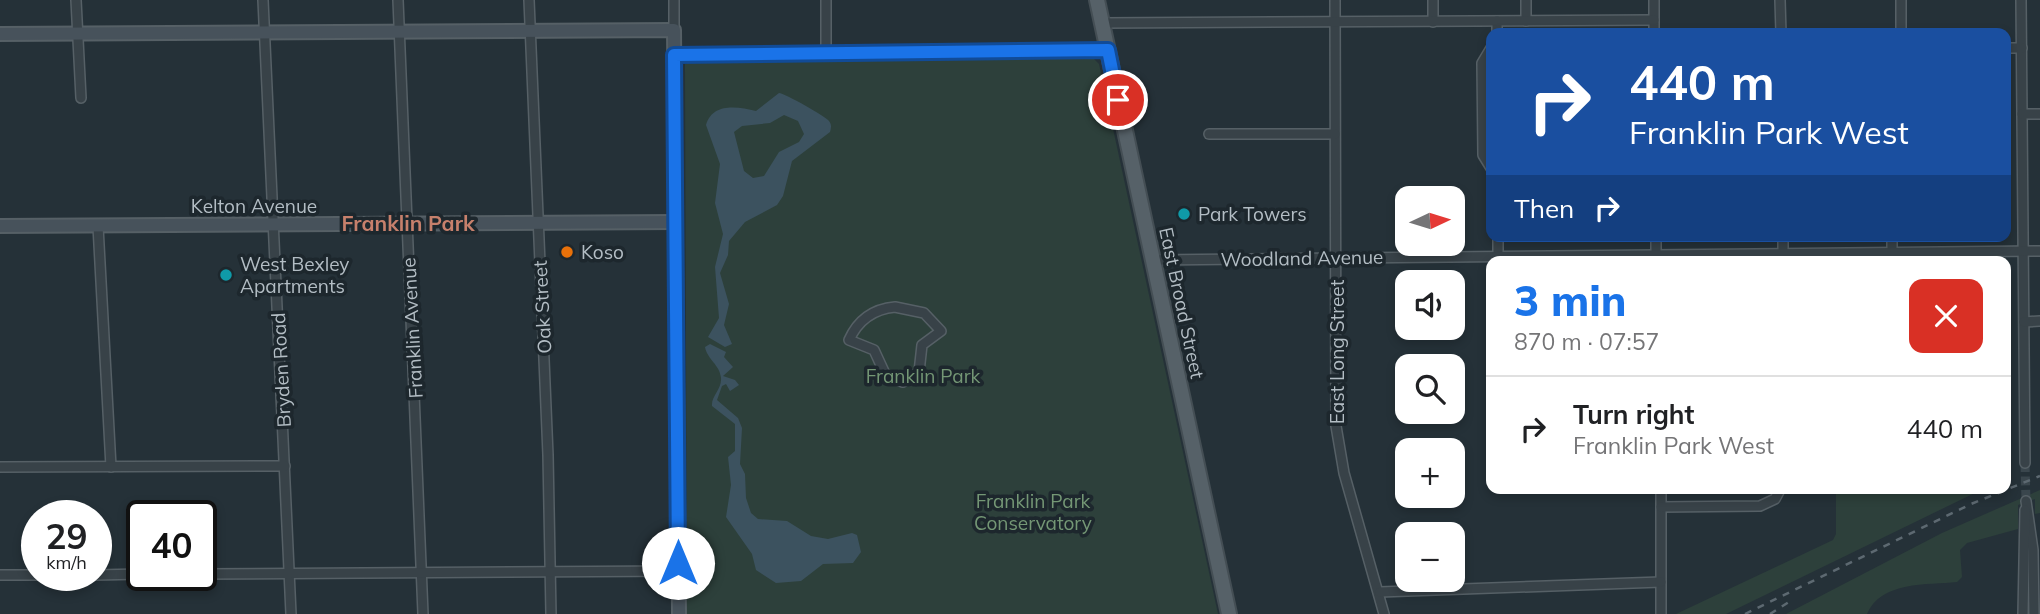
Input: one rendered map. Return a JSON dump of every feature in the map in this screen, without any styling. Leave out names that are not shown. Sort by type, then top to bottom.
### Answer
[{"type":"main road","name":"East Broad Street","points":[[1097,0],[1229,614]]},
{"type":"street","points":[[76,0],[81,98]]},
{"type":"street","name":"Bryden Road","points":[[263,0],[291,614]]},
{"type":"street","name":"Franklin Avenue","points":[[398,0],[424,614]]},
{"type":"street","name":"Oak Street","points":[[529,0],[551,614]]},
{"type":"street","points":[[674,0],[679,614]]},
{"type":"street","points":[[826,0],[826,54]]},
{"type":"street","name":"East Long Street","points":[[1335,0],[1338,445],[1343,473],[1380,592],[1384,614]]},
{"type":"street","points":[[1433,0],[1433,22]]},
{"type":"street","points":[[1526,0],[1526,21]]},
{"type":"street","points":[[1654,0],[1654,28]]},
{"type":"street","points":[[1780,0],[1781,28]]},
{"type":"street","points":[[1901,0],[1901,28]]},
{"type":"street","points":[[2021,0],[2025,463]]},
{"type":"street","points":[[1102,23],[1654,20]]},
{"type":"street","points":[[1497,21],[1497,28]]},
{"type":"street","points":[[0,34],[674,30]]},
{"type":"street","points":[[2011,48],[2022,48]]},
{"type":"street","points":[[674,55],[1108,50]]},
{"type":"street","points":[[1486,56],[1482,63],[1483,155],[1486,160]]},
{"type":"street","points":[[2022,114],[2040,114]]},
{"type":"street","points":[[1209,134],[1335,134]]},
{"type":"street","name":"Kelton Avenue","points":[[0,226],[676,222]]},
{"type":"street","points":[[98,226],[111,467]]},
{"type":"street","points":[[1498,242],[1498,256]]},
{"type":"street","points":[[1892,242],[1892,253]]},
{"type":"street","name":"Woodland Avenue","points":[[1810,256],[2040,251]]},
{"type":"street","name":"Woodland Avenue","points":[[1153,260],[1486,256]]},
{"type":"street","points":[[895,307],[924,313],[941,331],[922,345],[919,372],[903,382],[886,376],[874,350],[849,340],[863,319],[880,310],[895,307]]},
{"type":"street","points":[[2024,322],[2040,321]]},
{"type":"street","points":[[0,467],[285,466]]},
{"type":"street","points":[[1661,494],[1661,614]]},
{"type":"street","points":[[1661,507],[1760,506],[1775,499],[1778,494]]},
{"type":"street","points":[[2023,614],[2022,550],[2026,501],[2033,550],[2034,614]]},
{"type":"street","points":[[217,574],[679,571]]},
{"type":"street","points":[[0,575],[21,575]]},
{"type":"street","points":[[1380,592],[1661,582]]},
{"type":"green space","name":"Franklin Park","points":[[1091,56],[1099,64],[1218,614],[687,614],[685,64],[694,60]]},
{"type":"green space","points":[[2040,490],[2040,513],[2035,514],[2035,499],[2018,505],[2018,529],[1967,543],[1960,550],[1962,577],[1957,582],[1894,590],[1874,603],[1867,614],[1786,614],[1942,533]]},
{"type":"green space","points":[[1836,494],[1973,494],[1726,614],[1676,614],[1833,540],[1836,534]]},
{"type":"water","points":[[779,93],[821,115],[829,121],[831,128],[830,132],[792,161],[783,196],[777,205],[745,222],[729,241],[728,255],[720,273],[729,304],[724,325],[732,344],[725,347],[708,337],[719,318],[715,267],[723,234],[715,203],[720,164],[706,125],[709,118],[720,109],[756,111]],"holes":[[[784,115],[798,121],[804,134],[799,142],[779,152],[764,176],[753,178],[744,171],[734,132],[742,126],[770,123]]]},
{"type":"water","points":[[710,344],[726,352],[724,357],[733,367],[723,376],[735,380],[739,385],[730,391],[726,384],[722,386],[717,400],[738,418],[742,428],[740,464],[745,474],[746,498],[751,513],[758,519],[787,521],[811,536],[828,539],[852,533],[857,535],[861,552],[853,563],[823,564],[801,581],[776,583],[756,570],[752,554],[726,517],[731,485],[728,457],[735,451],[735,424],[712,406],[721,378],[706,351],[705,347]]},
{"type":"tunnel","points":[[2025,463],[2026,501]]},
{"type":"railway","points":[[2011,488],[2040,476]]},
{"type":"railway","points":[[1745,614],[1996,494]]},
{"type":"railway","points":[[1770,614],[1792,600]]},
{"type":"place","name":"Park Towers","points":[[1184,214]]},
{"type":"place","name":"Koso","points":[[567,252]]},
{"type":"place","name":"West Bexley Apartments","points":[[226,275]]},
{"type":"district","name":"Franklin Park","points":[[408,224]]},
{"type":"route","points":[[678,563],[674,55],[1108,50],[1118,100]]},
{"type":"park label","name":"Franklin Park Conservatory","points":[[1033,512]]}]
